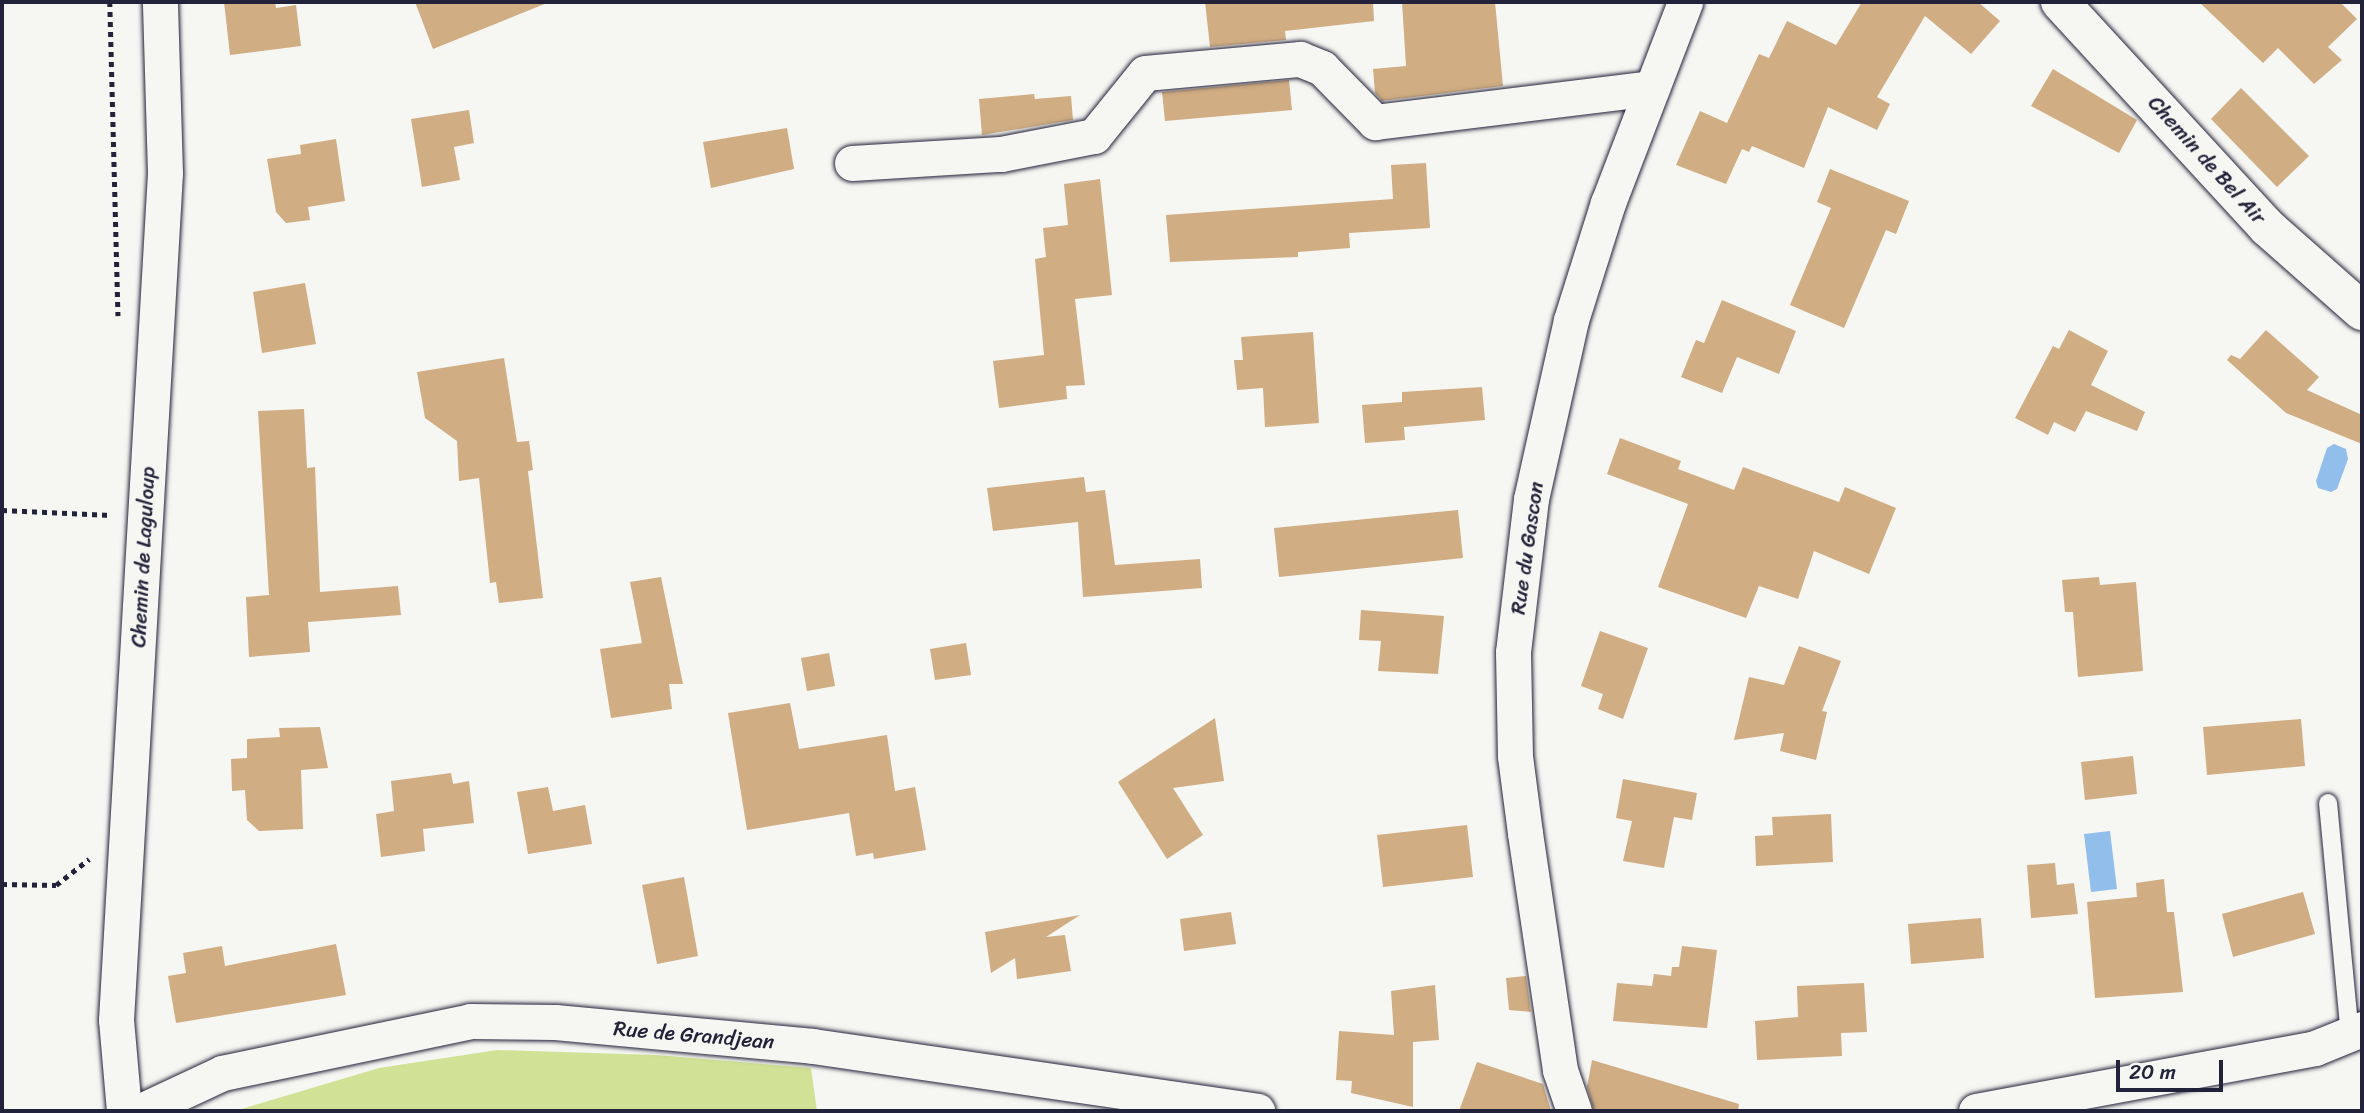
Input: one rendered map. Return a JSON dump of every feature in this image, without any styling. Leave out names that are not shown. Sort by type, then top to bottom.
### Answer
[{"type":"street","name":"Chemin de Laguloup","points":[[124,1111],[116,1020],[165,173],[160,2]]},
{"type":"street","name":"Rue du Gascon","points":[[1574,1111],[1560,1070],[1515,756],[1513,652],[1531,499],[1571,320],[1608,203],[1685,2]]},
{"type":"street","name":"Chemin de Bel Air","points":[[2060,2],[2267,227],[2362,310]]},
{"type":"street","points":[[852,163],[1001,154],[1094,136],[1145,73],[1300,59],[1322,68],[1375,122],[1652,88]]},
{"type":"street","name":"Rue de Grandjean","points":[[141,1111],[222,1073],[470,1021],[555,1022],[813,1046],[1128,1100],[1257,1111]]},
{"type":"street","points":[[1976,1111],[2315,1048],[2356,1032]]},
{"type":"lane","points":[[2328,803],[2356,1032]]},
{"type":"path","points":[[110,2],[118,321]]},
{"type":"path","points":[[111,528],[113,502]]},
{"type":"path","points":[[2,510],[112,515]]},
{"type":"path","points":[[2,884],[56,885],[88,862],[89,848]]},
{"type":"green space","points":[[497,1050],[656,1055],[811,1068],[817,1111],[235,1111],[379,1068]]},
{"type":"water","points":[[2334,444],[2346,449],[2348,459],[2337,489],[2331,492],[2318,488],[2316,481],[2327,448]]},
{"type":"water","points":[[2110,831],[2117,889],[2091,892],[2084,834]]},
{"type":"building","points":[[224,2],[275,2],[276,8],[296,5],[301,46],[230,55]]},
{"type":"building","points":[[415,2],[547,2],[547,3],[433,49]]},
{"type":"building","points":[[1205,2],[1373,2],[1374,21],[1285,31],[1286,40],[1210,47]]},
{"type":"building","points":[[1402,2],[1495,2],[1503,86],[1382,101],[1375,93],[1373,69],[1406,66]]},
{"type":"building","points":[[1862,2],[1978,2],[2000,21],[1971,54],[1925,16],[1877,97],[1890,104],[1877,130],[1828,107],[1804,168],[1752,146],[1749,152],[1742,149],[1726,184],[1676,165],[1700,111],[1727,123],[1759,54],[1769,58],[1787,21],[1836,45]]},
{"type":"building","points":[[2199,2],[2340,2],[2357,19],[2328,47],[2342,60],[2314,84],[2278,48],[2263,63]]},
{"type":"building","points":[[2053,69],[2137,120],[2119,153],[2031,106]]},
{"type":"building","points":[[1289,80],[1292,110],[1165,121],[1162,92]]},
{"type":"building","points":[[2241,88],[2309,156],[2277,187],[2211,119]]},
{"type":"building","points":[[1034,94],[1035,99],[1071,96],[1073,120],[982,135],[979,99]]},
{"type":"building","points":[[469,110],[474,143],[454,147],[460,180],[422,187],[411,119]]},
{"type":"building","points":[[787,128],[794,169],[711,188],[703,142]]},
{"type":"building","points":[[336,139],[345,201],[308,207],[310,220],[286,223],[276,212],[267,159],[301,154],[300,145]]},
{"type":"building","points":[[1426,163],[1430,228],[1349,233],[1350,248],[1298,252],[1298,257],[1170,262],[1166,215],[1393,199],[1391,165]]},
{"type":"building","points":[[1830,169],[1909,201],[1896,234],[1886,230],[1844,328],[1790,305],[1831,208],[1817,202]]},
{"type":"building","points":[[1100,179],[1112,295],[1075,299],[1085,385],[1066,386],[1067,399],[999,408],[993,361],[1044,355],[1035,259],[1046,257],[1043,228],[1068,225],[1064,184]]},
{"type":"building","points":[[305,283],[316,344],[262,353],[253,292]]},
{"type":"building","points":[[1722,300],[1796,331],[1779,374],[1737,357],[1722,393],[1681,377],[1696,340],[1704,343]]},
{"type":"building","points":[[2069,330],[2108,351],[2091,385],[2145,412],[2137,431],[2086,411],[2075,432],[2054,422],[2048,435],[2015,418],[2053,346],[2059,349]]},
{"type":"building","points":[[2266,330],[2319,377],[2307,390],[2362,415],[2362,444],[2286,413],[2227,360],[2231,355],[2240,359]]},
{"type":"building","points":[[1313,332],[1319,423],[1265,427],[1263,388],[1237,390],[1234,360],[1243,360],[1241,337]]},
{"type":"building","points":[[504,358],[517,442],[529,441],[533,470],[528,471],[543,598],[499,603],[496,582],[490,583],[479,478],[459,481],[457,441],[425,418],[417,372]]},
{"type":"building","points":[[1482,387],[1485,420],[1404,427],[1405,440],[1365,443],[1362,405],[1402,402],[1402,392]]},
{"type":"building","points":[[304,409],[307,468],[315,467],[320,592],[398,586],[401,615],[308,622],[310,652],[249,657],[246,597],[269,595],[258,411]]},
{"type":"building","points":[[1620,438],[1681,461],[1678,469],[1734,490],[1743,467],[1839,502],[1845,487],[1896,508],[1869,574],[1814,551],[1798,599],[1759,586],[1746,618],[1658,587],[1688,504],[1607,474]]},
{"type":"building","points":[[1084,477],[1086,492],[1105,490],[1115,565],[1200,559],[1202,588],[1083,597],[1078,522],[993,531],[987,488]]},
{"type":"building","points":[[1458,510],[1463,558],[1279,577],[1274,528]]},
{"type":"building","points":[[661,577],[683,684],[669,684],[672,709],[611,718],[600,649],[642,643],[630,582]]},
{"type":"building","points":[[2099,577],[2100,585],[2136,582],[2143,671],[2078,677],[2073,612],[2065,612],[2062,580]]},
{"type":"building","points":[[1361,610],[1444,616],[1438,674],[1378,671],[1381,641],[1359,640]]},
{"type":"building","points":[[1600,631],[1648,648],[1623,719],[1598,709],[1603,694],[1581,686]]},
{"type":"building","points":[[966,643],[971,675],[935,680],[930,649]]},
{"type":"building","points":[[1799,646],[1841,661],[1822,711],[1827,712],[1816,760],[1780,751],[1784,733],[1734,740],[1749,677],[1784,685]]},
{"type":"building","points":[[829,653],[835,686],[807,691],[801,658]]},
{"type":"building","points":[[790,703],[799,749],[887,735],[895,791],[915,787],[926,850],[874,859],[873,853],[856,856],[849,813],[747,830],[728,713]]},
{"type":"building","points":[[1215,718],[1224,781],[1173,788],[1203,835],[1167,859],[1118,782]]},
{"type":"building","points":[[2301,719],[2305,766],[2207,775],[2203,727]]},
{"type":"building","points":[[320,727],[328,768],[301,770],[303,829],[259,831],[247,820],[245,790],[232,791],[231,759],[247,758],[247,739],[280,737],[279,728]]},
{"type":"building","points":[[2133,756],[2137,794],[2085,800],[2081,762]]},
{"type":"building","points":[[451,773],[453,784],[469,781],[474,823],[423,829],[425,851],[381,857],[376,814],[394,811],[391,781]]},
{"type":"building","points":[[1623,779],[1697,793],[1692,820],[1674,817],[1664,868],[1623,861],[1632,821],[1616,818]]},
{"type":"building","points":[[548,787],[553,811],[585,805],[592,844],[528,854],[517,792]]},
{"type":"building","points":[[1831,814],[1833,862],[1756,866],[1755,836],[1773,835],[1772,817]]},
{"type":"building","points":[[1467,825],[1473,877],[1383,887],[1377,835]]},
{"type":"building","points":[[2055,863],[2057,885],[2074,883],[2078,914],[2031,918],[2027,865]]},
{"type":"building","points":[[684,877],[698,956],[657,964],[642,885]]},
{"type":"building","points":[[2164,879],[2167,912],[2174,912],[2183,992],[2095,998],[2087,902],[2137,897],[2136,883]]},
{"type":"building","points":[[2303,892],[2315,934],[2233,957],[2222,914]]},
{"type":"building","points":[[1231,912],[1236,944],[1184,951],[1180,919]]},
{"type":"building","points":[[1080,915],[1046,937],[1065,935],[1071,971],[1017,979],[1015,958],[991,973],[985,932]]},
{"type":"building","points":[[1981,918],[1984,958],[1911,964],[1908,924]]},
{"type":"building","points":[[336,944],[346,995],[176,1023],[168,976],[186,973],[183,953],[222,946],[225,966]]},
{"type":"building","points":[[1682,946],[1717,950],[1707,1028],[1613,1021],[1617,983],[1652,986],[1654,974],[1671,976],[1672,967],[1679,967]]},
{"type":"building","points":[[1526,976],[1531,1012],[1509,1010],[1506,978]]},
{"type":"building","points":[[1864,983],[1867,1032],[1841,1033],[1842,1056],[1757,1060],[1755,1021],[1798,1017],[1797,986]]},
{"type":"building","points":[[1435,985],[1439,1040],[1413,1042],[1413,1107],[1351,1093],[1352,1081],[1336,1080],[1339,1031],[1394,1035],[1391,991]]},
{"type":"building","points":[[1592,1060],[1739,1104],[1738,1111],[1594,1111],[1587,1087]]},
{"type":"building","points":[[1477,1062],[1543,1084],[1551,1111],[1459,1111]]}]
